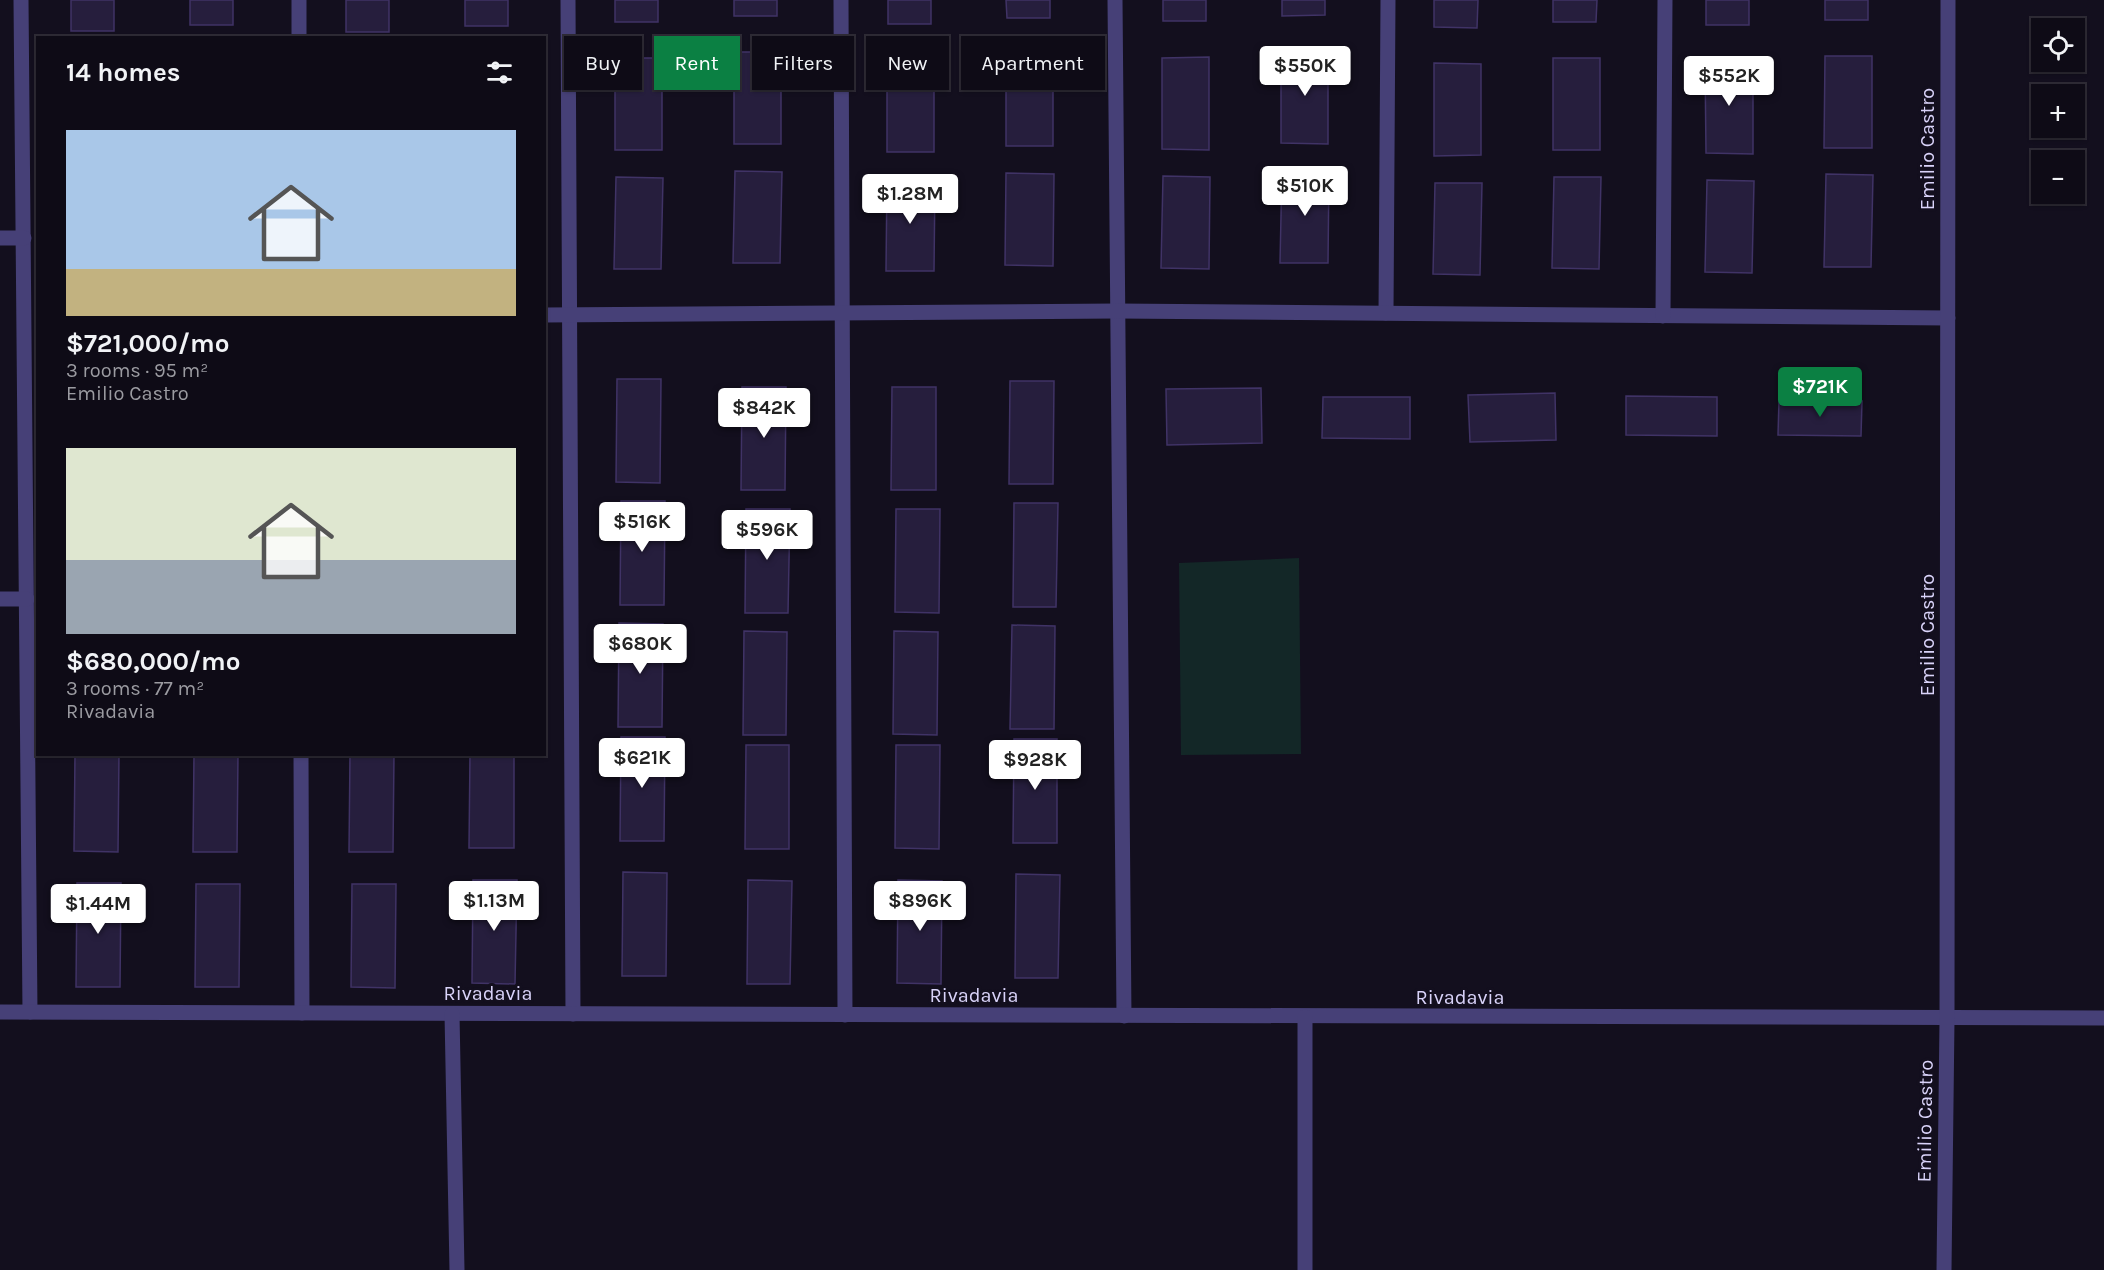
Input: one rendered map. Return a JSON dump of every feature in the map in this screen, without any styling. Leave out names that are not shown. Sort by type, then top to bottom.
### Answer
[{"type":"street","points":[[21,0],[24,238],[31,318],[27,598],[30,1012]]},
{"type":"street","points":[[299,0],[299,36]]},
{"type":"street","points":[[568,0],[573,1014]]},
{"type":"street","points":[[842,0],[845,1015]]},
{"type":"street","points":[[1114,0],[1124,1016]]},
{"type":"street","points":[[1386,313],[1388,0]]},
{"type":"street","points":[[1663,316],[1665,0]]},
{"type":"street","name":"Emilio Castro","points":[[1944,1270],[1947,1020],[1948,0]]},
{"type":"street","points":[[0,238],[24,238]]},
{"type":"street","points":[[546,315],[1117,311],[1948,318]]},
{"type":"street","points":[[0,599],[27,598]]},
{"type":"street","points":[[301,756],[302,1013]]},
{"type":"street","name":"Rivadavia","points":[[0,1012],[1947,1020],[2104,1018]]},
{"type":"street","points":[[452,1014],[458,1270]]},
{"type":"street","points":[[1305,1017],[1305,1270]]},
{"type":"green space","points":[[1299,558],[1301,754],[1181,755],[1179,563]]},
{"type":"building","points":[[71,0],[114,0],[114,31],[71,31]]},
{"type":"building","points":[[190,0],[233,0],[233,25],[190,25]]},
{"type":"building","points":[[346,0],[389,0],[389,32],[346,32]]},
{"type":"building","points":[[465,0],[508,0],[508,26],[465,26]]},
{"type":"building","points":[[615,0],[658,0],[658,22],[615,22]]},
{"type":"building","points":[[734,0],[777,0],[777,16],[734,16]]},
{"type":"building","points":[[888,0],[931,0],[931,24],[888,24]]},
{"type":"building","points":[[1006,0],[1050,0],[1050,18],[1007,18]]},
{"type":"building","points":[[1163,0],[1206,0],[1206,21],[1163,21]]},
{"type":"building","points":[[1282,0],[1325,0],[1325,15],[1282,16]]},
{"type":"building","points":[[1434,0],[1478,0],[1477,28],[1434,27]]},
{"type":"building","points":[[1553,0],[1597,0],[1596,22],[1553,22]]},
{"type":"building","points":[[1706,0],[1749,0],[1749,25],[1706,25]]},
{"type":"building","points":[[1825,0],[1868,0],[1868,20],[1825,20]]},
{"type":"building","points":[[1328,51],[1328,144],[1281,143],[1281,52]]},
{"type":"building","points":[[740,52],[752,52],[752,90],[781,90],[781,144],[734,144],[734,90],[740,90]]},
{"type":"building","points":[[1825,56],[1872,56],[1872,148],[1824,148]]},
{"type":"building","points":[[1209,57],[1209,150],[1162,149],[1162,58]]},
{"type":"building","points":[[642,58],[654,58],[654,90],[662,90],[662,150],[615,150],[615,90],[642,90]]},
{"type":"building","points":[[1553,58],[1600,58],[1600,150],[1553,150]]},
{"type":"building","points":[[1753,61],[1753,154],[1706,153],[1705,62]]},
{"type":"building","points":[[1434,63],[1481,64],[1481,155],[1434,156]]},
{"type":"building","points":[[887,90],[934,90],[934,152],[887,152]]},
{"type":"building","points":[[1006,90],[1053,90],[1053,146],[1006,146]]},
{"type":"building","points":[[1282,170],[1329,171],[1328,263],[1280,263]]},
{"type":"building","points":[[735,171],[782,172],[780,263],[733,263]]},
{"type":"building","points":[[1006,173],[1054,174],[1053,266],[1005,265]]},
{"type":"building","points":[[1826,174],[1873,175],[1871,267],[1824,267]]},
{"type":"building","points":[[1163,176],[1210,177],[1209,269],[1161,268]]},
{"type":"building","points":[[616,177],[663,178],[661,269],[614,269]]},
{"type":"building","points":[[1554,177],[1601,177],[1599,269],[1552,268]]},
{"type":"building","points":[[887,178],[935,179],[934,271],[886,271]]},
{"type":"building","points":[[1707,180],[1754,181],[1752,273],[1705,272]]},
{"type":"building","points":[[1435,183],[1482,183],[1480,275],[1433,274]]},
{"type":"building","points":[[617,379],[661,379],[660,483],[616,482]]},
{"type":"building","points":[[1010,381],[1054,381],[1053,484],[1009,484]]},
{"type":"building","points":[[742,387],[786,387],[785,490],[741,490]]},
{"type":"building","points":[[892,387],[936,387],[936,490],[891,490]]},
{"type":"building","points":[[1261,388],[1262,443],[1167,445],[1166,389]]},
{"type":"building","points":[[1555,393],[1556,440],[1470,442],[1468,395]]},
{"type":"building","points":[[1626,396],[1717,397],[1717,436],[1626,435]]},
{"type":"building","points":[[1323,397],[1410,397],[1410,439],[1322,438]]},
{"type":"building","points":[[1779,400],[1862,401],[1861,436],[1778,435]]},
{"type":"building","points":[[621,501],[665,501],[664,605],[620,605]]},
{"type":"building","points":[[1014,503],[1058,503],[1056,607],[1013,607]]},
{"type":"building","points":[[746,509],[790,509],[788,613],[745,613]]},
{"type":"building","points":[[896,509],[940,509],[939,613],[895,612]]},
{"type":"building","points":[[619,623],[663,624],[662,727],[618,727]]},
{"type":"building","points":[[1012,625],[1055,626],[1054,729],[1010,729]]},
{"type":"building","points":[[744,631],[787,632],[786,735],[743,735]]},
{"type":"building","points":[[894,631],[938,632],[937,735],[893,734]]},
{"type":"building","points":[[621,737],[665,737],[664,841],[620,841]]},
{"type":"building","points":[[1014,739],[1057,739],[1057,843],[1013,843]]},
{"type":"building","points":[[746,745],[789,745],[789,849],[745,849]]},
{"type":"building","points":[[896,745],[940,745],[939,849],[895,848]]},
{"type":"building","points":[[75,756],[119,756],[118,852],[74,851]]},
{"type":"building","points":[[194,756],[238,756],[237,852],[193,852]]},
{"type":"building","points":[[350,756],[394,756],[393,852],[349,852]]},
{"type":"building","points":[[470,756],[514,756],[514,848],[469,848]]},
{"type":"building","points":[[623,872],[667,873],[666,976],[622,976]]},
{"type":"building","points":[[1016,874],[1060,875],[1058,978],[1015,978]]},
{"type":"building","points":[[473,880],[517,880],[515,984],[472,983]]},
{"type":"building","points":[[748,880],[792,881],[790,984],[747,984]]},
{"type":"building","points":[[898,880],[942,881],[941,984],[897,983]]},
{"type":"building","points":[[77,883],[121,883],[120,987],[76,987]]},
{"type":"building","points":[[196,884],[240,884],[239,987],[195,987]]},
{"type":"building","points":[[352,884],[396,884],[395,988],[351,987]]}]
